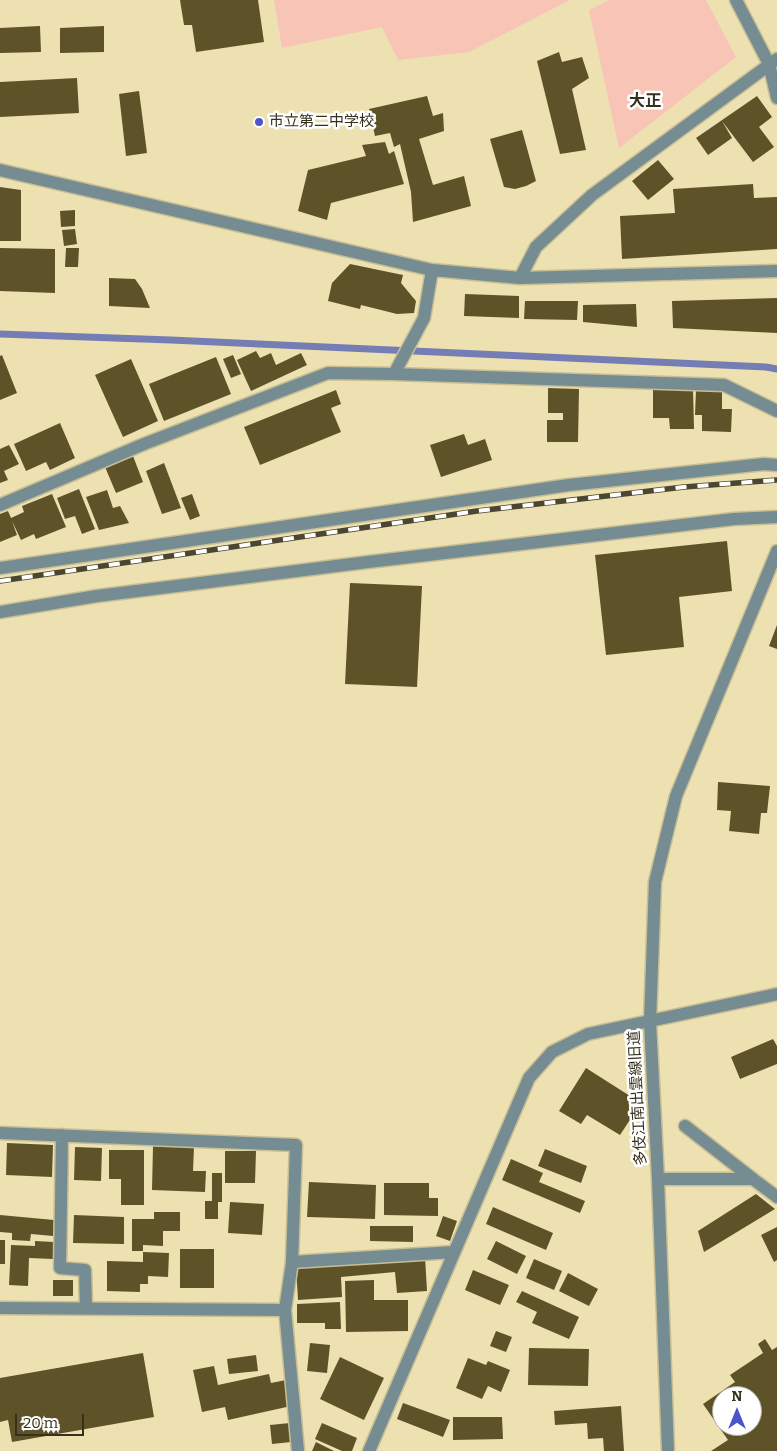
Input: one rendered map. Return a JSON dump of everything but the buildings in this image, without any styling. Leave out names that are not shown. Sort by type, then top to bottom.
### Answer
[{"type":"street","points":[[736,0],[773,62],[777,98]]},
{"type":"street","points":[[520,278],[536,247],[592,195],[773,62]]},
{"type":"street","points":[[0,170],[432,270],[520,278],[777,271]]},
{"type":"street","points":[[394,374],[424,318],[432,270]]},
{"type":"street","points":[[0,505],[144,444],[328,373],[724,385],[777,411]]},
{"type":"street","points":[[0,568],[569,485],[764,464],[777,465]]},
{"type":"street","points":[[0,612],[97,596],[368,562],[734,519],[777,517]]},
{"type":"street","points":[[369,1451],[529,1078],[552,1052],[588,1034],[650,1022],[655,882],[676,796],[777,551]]},
{"type":"street","name":"多伎江南出雲線旧道","points":[[753,1179],[658,1178],[650,1022],[777,994]]},
{"type":"street","points":[[685,1126],[777,1197]]},
{"type":"street","points":[[0,1132],[296,1145],[292,1262],[285,1310],[298,1451]]},
{"type":"street","points":[[62,1136],[60,1268],[85,1270],[86,1308]]},
{"type":"street","points":[[658,1178],[668,1451]]},
{"type":"street","points":[[292,1262],[454,1252]]},
{"type":"street","points":[[0,1308],[285,1310]]},
{"type":"shaded area","points":[[274,0],[570,0],[469,52],[398,60],[382,27],[282,48]]},
{"type":"shaded area","points":[[609,0],[706,0],[736,57],[619,148],[589,10]]},
{"type":"waterway","points":[[0,334],[171,340],[777,369]]},
{"type":"railway","points":[[0,581],[477,511],[684,487],[777,480]]},
{"type":"place","name":"市立第二中学校","points":[[259,122]]},
{"type":"district","name":"大正","points":[[645,102]]}]
